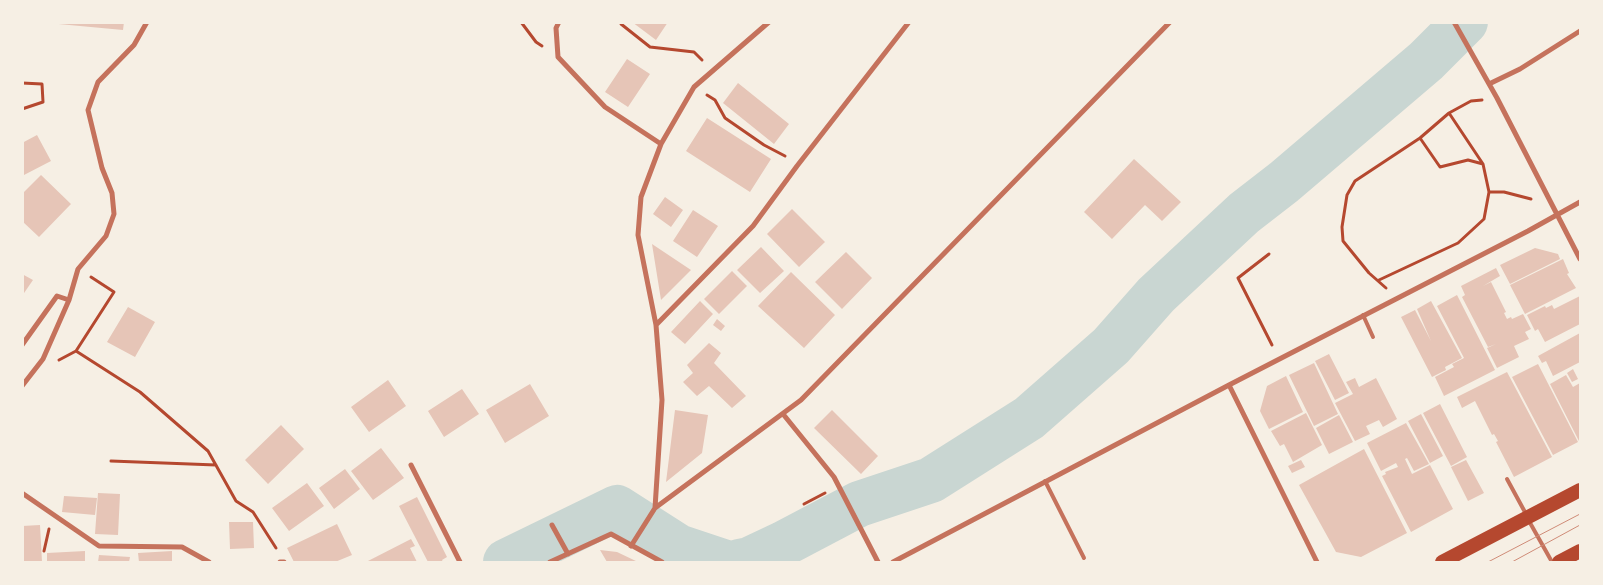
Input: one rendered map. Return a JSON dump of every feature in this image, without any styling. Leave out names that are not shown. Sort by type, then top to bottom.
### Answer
[{"type":"highway","points":[[1442,562],[1580,490]]},
{"type":"highway","points":[[1559,562],[1580,551]]},
{"type":"street","points":[[22,386],[43,359],[69,300],[78,269],[106,236],[114,214],[112,193],[102,168],[88,110],[98,82],[134,45],[148,22]]},
{"type":"street","points":[[559,22],[556,28],[558,57],[605,107],[661,144]]},
{"type":"street","points":[[654,508],[662,400],[656,324],[638,235],[641,197],[661,144],[694,87],[769,22]]},
{"type":"street","points":[[656,324],[753,226],[909,22]]},
{"type":"street","points":[[631,546],[654,508],[802,400],[1170,22]]},
{"type":"street","points":[[1454,22],[1490,84],[1580,259]]},
{"type":"street","points":[[1490,84],[1520,69],[1580,31]]},
{"type":"street","points":[[894,562],[1363,315],[1528,231],[1580,202]]},
{"type":"street","points":[[22,345],[57,296],[69,300]]},
{"type":"street","points":[[1230,385],[1318,562]]},
{"type":"street","points":[[783,414],[834,477],[878,562]]},
{"type":"street","points":[[411,465],[460,562]]},
{"type":"street","points":[[22,493],[99,546],[182,547],[209,562]]},
{"type":"street","points":[[552,525],[568,554]]},
{"type":"street","points":[[550,562],[611,534],[662,562]]},
{"type":"lane","points":[[1363,315],[1373,337]]},
{"type":"lane","points":[[1507,479],[1552,562]]},
{"type":"lane","points":[[1045,482],[1084,558]]},
{"type":"path","points":[[522,22],[536,42],[558,57]]},
{"type":"path","points":[[622,22],[621,24],[650,47],[694,52],[712,70]]},
{"type":"path","points":[[22,83],[42,84],[43,102],[22,109]]},
{"type":"path","points":[[694,87],[715,100],[725,118],[797,166]]},
{"type":"path","points":[[1397,298],[1379,280],[1368,273],[1343,241],[1342,227],[1347,195],[1355,181],[1420,138],[1449,113],[1472,102],[1497,98]]},
{"type":"path","points":[[1379,280],[1458,243],[1484,219],[1489,192],[1483,164],[1449,113]]},
{"type":"path","points":[[1420,138],[1440,167],[1468,160],[1483,164]]},
{"type":"path","points":[[1489,192],[1504,192],[1530,199],[1558,214]]},
{"type":"path","points":[[1268,254],[1238,278],[1280,360]]},
{"type":"path","points":[[53,364],[76,350],[114,292],[78,269]]},
{"type":"path","points":[[76,350],[140,392],[208,451],[236,501],[253,512],[272,538],[282,562]]},
{"type":"path","points":[[111,461],[216,465]]},
{"type":"path","points":[[804,504],[838,487]]},
{"type":"path","points":[[44,550],[52,514]]},
{"type":"building","points":[[37,22],[124,22],[123,30]]},
{"type":"building","points":[[632,22],[668,22],[656,40]]},
{"type":"building","points":[[627,59],[650,74],[628,107],[605,92]]},
{"type":"building","points":[[738,83],[789,124],[774,144],[723,103]]},
{"type":"building","points":[[707,118],[771,159],[750,192],[686,151]]},
{"type":"building","points":[[37,135],[51,161],[24,175],[22,143]]},
{"type":"building","points":[[1134,159],[1181,202],[1162,221],[1145,205],[1112,239],[1084,212]]},
{"type":"building","points":[[41,175],[71,204],[39,237],[22,221],[22,194]]},
{"type":"building","points":[[665,197],[683,210],[671,227],[653,214]]},
{"type":"building","points":[[792,209],[825,242],[799,267],[767,234]]},
{"type":"building","points":[[693,210],[718,226],[697,257],[673,241]]},
{"type":"building","points":[[652,244],[691,270],[661,300]]},
{"type":"building","points":[[761,247],[784,271],[760,293],[737,270]]},
{"type":"building","points":[[1535,248],[1558,254],[1560,259],[1510,284],[1500,265]]},
{"type":"building","points":[[846,252],[872,278],[842,309],[815,282]]},
{"type":"building","points":[[1563,259],[1569,273],[1567,274],[1576,288],[1525,314],[1510,285]]},
{"type":"building","points":[[1496,268],[1500,276],[1483,286],[1491,282],[1506,312],[1504,313],[1507,319],[1523,314],[1531,329],[1525,332],[1529,339],[1514,346],[1519,357],[1497,368],[1487,348],[1496,344],[1488,347],[1462,297],[1465,295],[1461,286]]},
{"type":"building","points":[[732,271],[747,286],[719,314],[704,299]]},
{"type":"building","points":[[791,272],[835,315],[804,348],[758,306]]},
{"type":"building","points":[[22,274],[33,280],[22,296]]},
{"type":"building","points":[[1457,295],[1495,370],[1444,396],[1435,377],[1454,367],[1452,364],[1464,358],[1437,306]]},
{"type":"building","points":[[1580,296],[1580,324],[1545,342],[1538,329],[1535,331],[1527,315],[1545,306],[1546,308],[1552,305],[1554,309]]},
{"type":"building","points":[[700,301],[713,314],[685,344],[671,332]]},
{"type":"building","points":[[1431,301],[1462,358],[1445,367],[1446,370],[1432,377],[1401,317],[1415,310],[1431,341],[1417,309]]},
{"type":"building","points":[[128,307],[155,322],[135,357],[107,342]]},
{"type":"building","points":[[717,319],[725,326],[721,331],[713,325]]},
{"type":"building","points":[[1580,333],[1580,362],[1553,376],[1546,361],[1542,363],[1538,356]]},
{"type":"building","points":[[709,343],[721,353],[714,363],[746,396],[732,408],[709,386],[697,396],[683,382],[693,373],[687,365]]},
{"type":"building","points":[[1329,354],[1349,393],[1335,400],[1315,361]]},
{"type":"building","points":[[1314,363],[1338,414],[1314,426],[1289,375]]},
{"type":"building","points":[[1538,364],[1578,442],[1553,455],[1512,377]]},
{"type":"building","points":[[1573,369],[1578,379],[1572,382],[1567,373]]},
{"type":"building","points":[[1507,372],[1552,457],[1514,477],[1496,442],[1498,441],[1494,434],[1492,435],[1475,401],[1462,408],[1457,397]]},
{"type":"building","points":[[1566,375],[1573,387],[1580,383],[1580,443],[1550,384]]},
{"type":"building","points":[[1286,376],[1303,412],[1269,429],[1260,411],[1267,386]]},
{"type":"building","points":[[1355,378],[1359,387],[1376,378],[1397,419],[1383,427],[1379,420],[1366,426],[1370,434],[1355,441],[1335,403],[1353,394],[1346,382]]},
{"type":"building","points":[[388,380],[406,406],[369,432],[351,407]]},
{"type":"building","points":[[530,384],[549,416],[505,443],[486,410]]},
{"type":"building","points":[[462,389],[479,414],[444,437],[428,411]]},
{"type":"building","points":[[1440,404],[1467,457],[1451,466],[1423,413]]},
{"type":"building","points":[[675,410],[708,415],[702,453],[666,482]]},
{"type":"building","points":[[832,410],[878,456],[861,474],[814,428]]},
{"type":"building","points":[[1306,413],[1322,445],[1293,462],[1284,444],[1280,446],[1271,431]]},
{"type":"building","points":[[1421,414],[1443,456],[1430,463],[1408,421]]},
{"type":"building","points":[[1339,415],[1353,442],[1329,454],[1316,428]]},
{"type":"building","points":[[1406,423],[1429,464],[1414,471],[1407,458],[1405,459],[1412,474],[1430,465],[1453,509],[1411,532],[1382,476],[1386,474],[1385,472],[1398,467],[1396,463],[1381,471],[1367,443]]},
{"type":"building","points":[[281,425],[304,449],[268,484],[245,460]]},
{"type":"building","points":[[381,448],[404,478],[373,500],[351,471]]},
{"type":"building","points":[[1364,449],[1407,533],[1361,557],[1336,552],[1299,485]]},
{"type":"building","points":[[1301,460],[1305,467],[1292,473],[1288,466]]},
{"type":"building","points":[[1466,460],[1484,493],[1468,501],[1451,467]]},
{"type":"building","points":[[345,469],[360,489],[334,509],[319,488]]},
{"type":"building","points":[[307,483],[324,506],[289,531],[272,508]]},
{"type":"building","points":[[98,493],[120,494],[118,535],[95,534]]},
{"type":"building","points":[[64,496],[97,498],[95,515],[62,512]]},
{"type":"building","points":[[417,497],[447,557],[442,560],[443,562],[428,562],[399,506]]},
{"type":"building","points":[[229,522],[253,522],[254,548],[230,549]]},
{"type":"building","points":[[337,524],[352,555],[335,562],[294,562],[287,548]]},
{"type":"building","points":[[40,525],[42,562],[22,562],[22,526]]},
{"type":"building","points":[[411,539],[415,546],[410,548],[417,562],[366,562]]},
{"type":"building","points":[[600,550],[617,552],[638,562],[607,562]]},
{"type":"building","points":[[85,551],[85,562],[47,562],[47,553]]},
{"type":"building","points":[[172,551],[172,562],[139,562],[138,553]]},
{"type":"building","points":[[99,555],[130,557],[129,562],[98,562]]},
{"type":"waterway","points":[[739,562],[749,560],[783,544],[859,504],[931,480],[1029,418],[1111,346],[1156,295],[1244,213],[1284,182],[1426,61],[1465,22]]},
{"type":"waterway","points":[[506,562],[617,508],[678,547],[723,562]]},
{"type":"tram line","points":[[1488,562],[1580,514]]},
{"type":"tram line","points":[[1512,562],[1580,525]]}]
